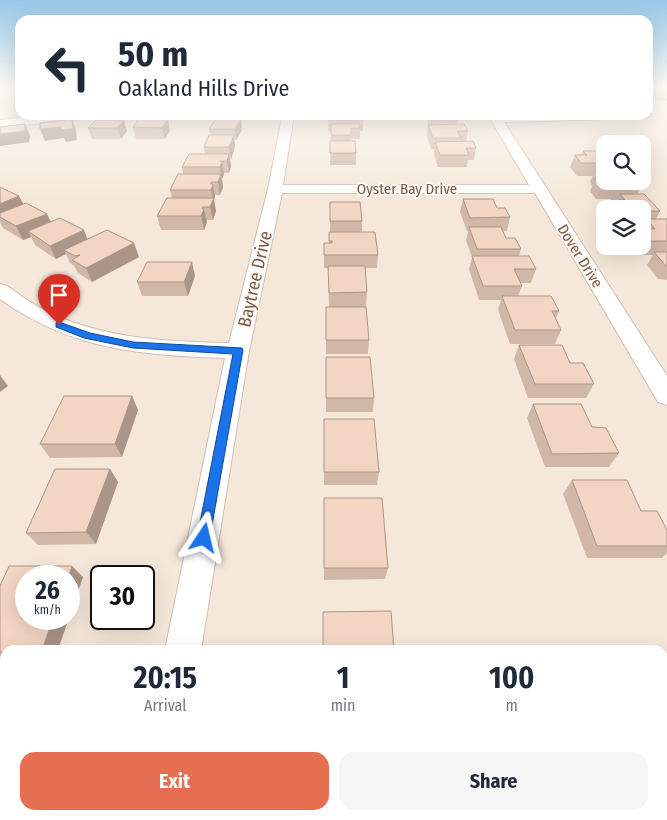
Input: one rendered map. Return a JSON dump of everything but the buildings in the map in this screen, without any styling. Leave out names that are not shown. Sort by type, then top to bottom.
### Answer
[{"type":"street","name":"Baytree Drive","points":[[184,645],[238,350],[275,189],[286,124]]},
{"type":"street","name":"Dover Drive","points":[[499,124],[667,396]]},
{"type":"street","name":"Oyster Bay Drive","points":[[275,189],[539,189]]},
{"type":"street","points":[[0,290],[45,319],[88,336],[133,345],[238,350]]},
{"type":"shaded area","points":[[0,124],[667,124],[667,645],[0,645]]},
{"type":"route","points":[[59,325],[88,336],[133,345],[204,350],[238,350],[204,538]]}]
